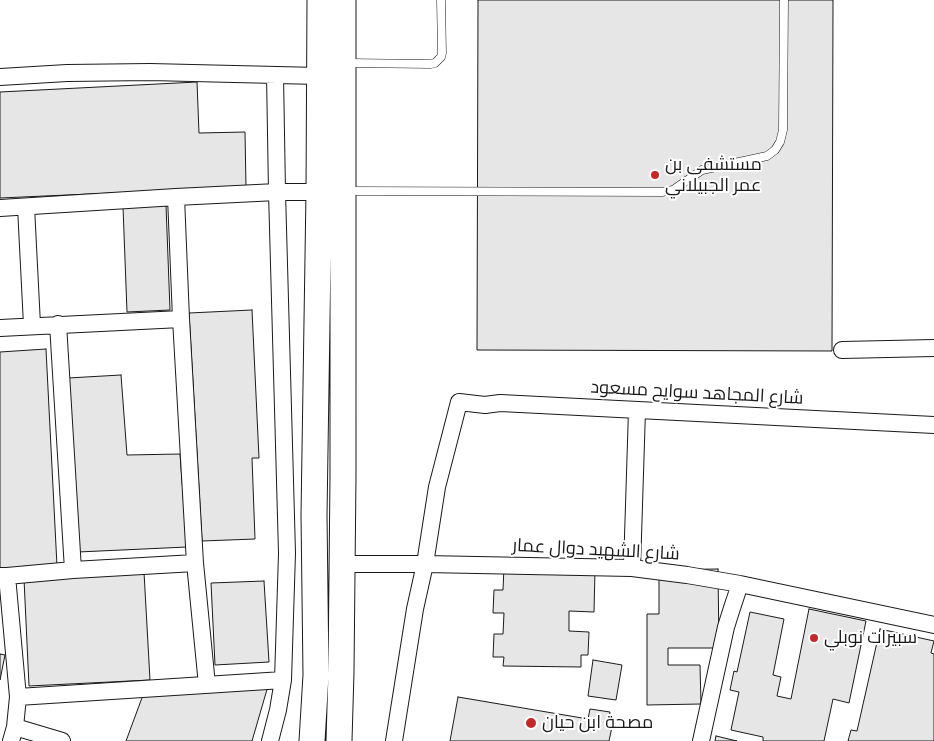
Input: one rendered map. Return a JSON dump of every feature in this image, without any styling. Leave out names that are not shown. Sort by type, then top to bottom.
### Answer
[{"type":"main road","points":[[320,0],[319,76],[331,192],[342,564],[339,741]]},
{"type":"main road","points":[[312,741],[316,675],[314,515],[331,192],[343,63],[343,0]]},
{"type":"street","points":[[0,77],[122,72],[319,76]]},
{"type":"street","points":[[270,741],[283,680],[287,552],[275,75]]},
{"type":"street","points":[[0,208],[277,192],[331,192]]},
{"type":"street","points":[[176,197],[195,563],[207,685]]},
{"type":"street","points":[[26,206],[32,325]]},
{"type":"street","points":[[0,328],[181,319]]},
{"type":"street","points":[[58,324],[73,570]]},
{"type":"street","points":[[842,350],[934,348]]},
{"type":"street","name":"شارع المجاهد سوايح مسعود","points":[[425,564],[437,487],[459,402],[485,405],[500,403],[934,425]]},
{"type":"street","points":[[632,568],[637,410]]},
{"type":"street","points":[[62,741],[13,734],[18,698],[4,576],[195,563]]},
{"type":"street","name":"شارع الشهيد دوال عمار","points":[[342,564],[632,568],[740,584],[934,625]]},
{"type":"street","points":[[394,741],[415,609],[425,564]]},
{"type":"street","points":[[701,741],[726,627],[740,584]]},
{"type":"street","points":[[18,698],[283,680]]},
{"type":"lane","points":[[343,63],[435,63],[442,53],[441,0]]},
{"type":"lane","points":[[331,192],[662,192],[673,190],[702,170],[767,156],[775,150],[780,142],[783,130],[784,0]]},
{"type":"building","name":"مستشفى بن عمر الجبيلاني","points":[[478,0],[833,0],[832,351],[477,350]]},
{"type":"building","points":[[197,82],[199,133],[245,132],[246,187],[0,198],[0,92]]},
{"type":"building","points":[[166,205],[170,310],[127,312],[123,207]]},
{"type":"building","points":[[252,310],[259,458],[252,458],[255,539],[202,541],[189,313]]},
{"type":"building","points":[[46,349],[57,566],[0,569],[0,352]]},
{"type":"building","points":[[121,375],[127,455],[180,454],[187,547],[78,552],[68,378]]},
{"type":"building","points":[[504,566],[595,570],[594,612],[569,611],[569,631],[589,632],[588,655],[581,655],[581,667],[503,666],[504,657],[493,657],[494,634],[503,634],[504,613],[493,613],[494,590],[503,590]]},
{"type":"building","points":[[718,569],[719,648],[668,648],[668,665],[700,665],[701,704],[647,705],[647,614],[659,614],[659,577],[648,570]]},
{"type":"building","points":[[144,572],[150,680],[29,686],[24,579]]},
{"type":"building","points":[[264,581],[269,662],[215,665],[211,583]]},
{"type":"building","points":[[809,609],[866,621],[849,703],[833,699],[824,741],[763,741],[763,737],[731,730],[739,692],[730,690],[734,671],[737,672],[750,612],[784,619],[773,675],[781,677],[777,696],[791,699]]},
{"type":"building","points":[[880,629],[934,641],[931,653],[934,654],[934,741],[848,741],[851,730],[857,731]]},
{"type":"building","points":[[0,654],[5,655],[0,680]]},
{"type":"building","points":[[593,660],[622,665],[616,700],[588,696]]},
{"type":"building","points":[[268,686],[252,741],[126,741],[143,695]]},
{"type":"building","name":"مصحة ابن حيان","points":[[458,697],[588,719],[590,709],[610,712],[608,727],[612,727],[609,741],[450,741]]},
{"type":"building","points":[[716,736],[737,741],[715,741]]},
{"type":"place","name":"مستشفى بن عمر الجبيلاني","points":[[655,175]]},
{"type":"place","name":"سبيرات نوبلي","points":[[814,638]]},
{"type":"place","name":"مصحة ابن حيان","points":[[531,723]]}]
